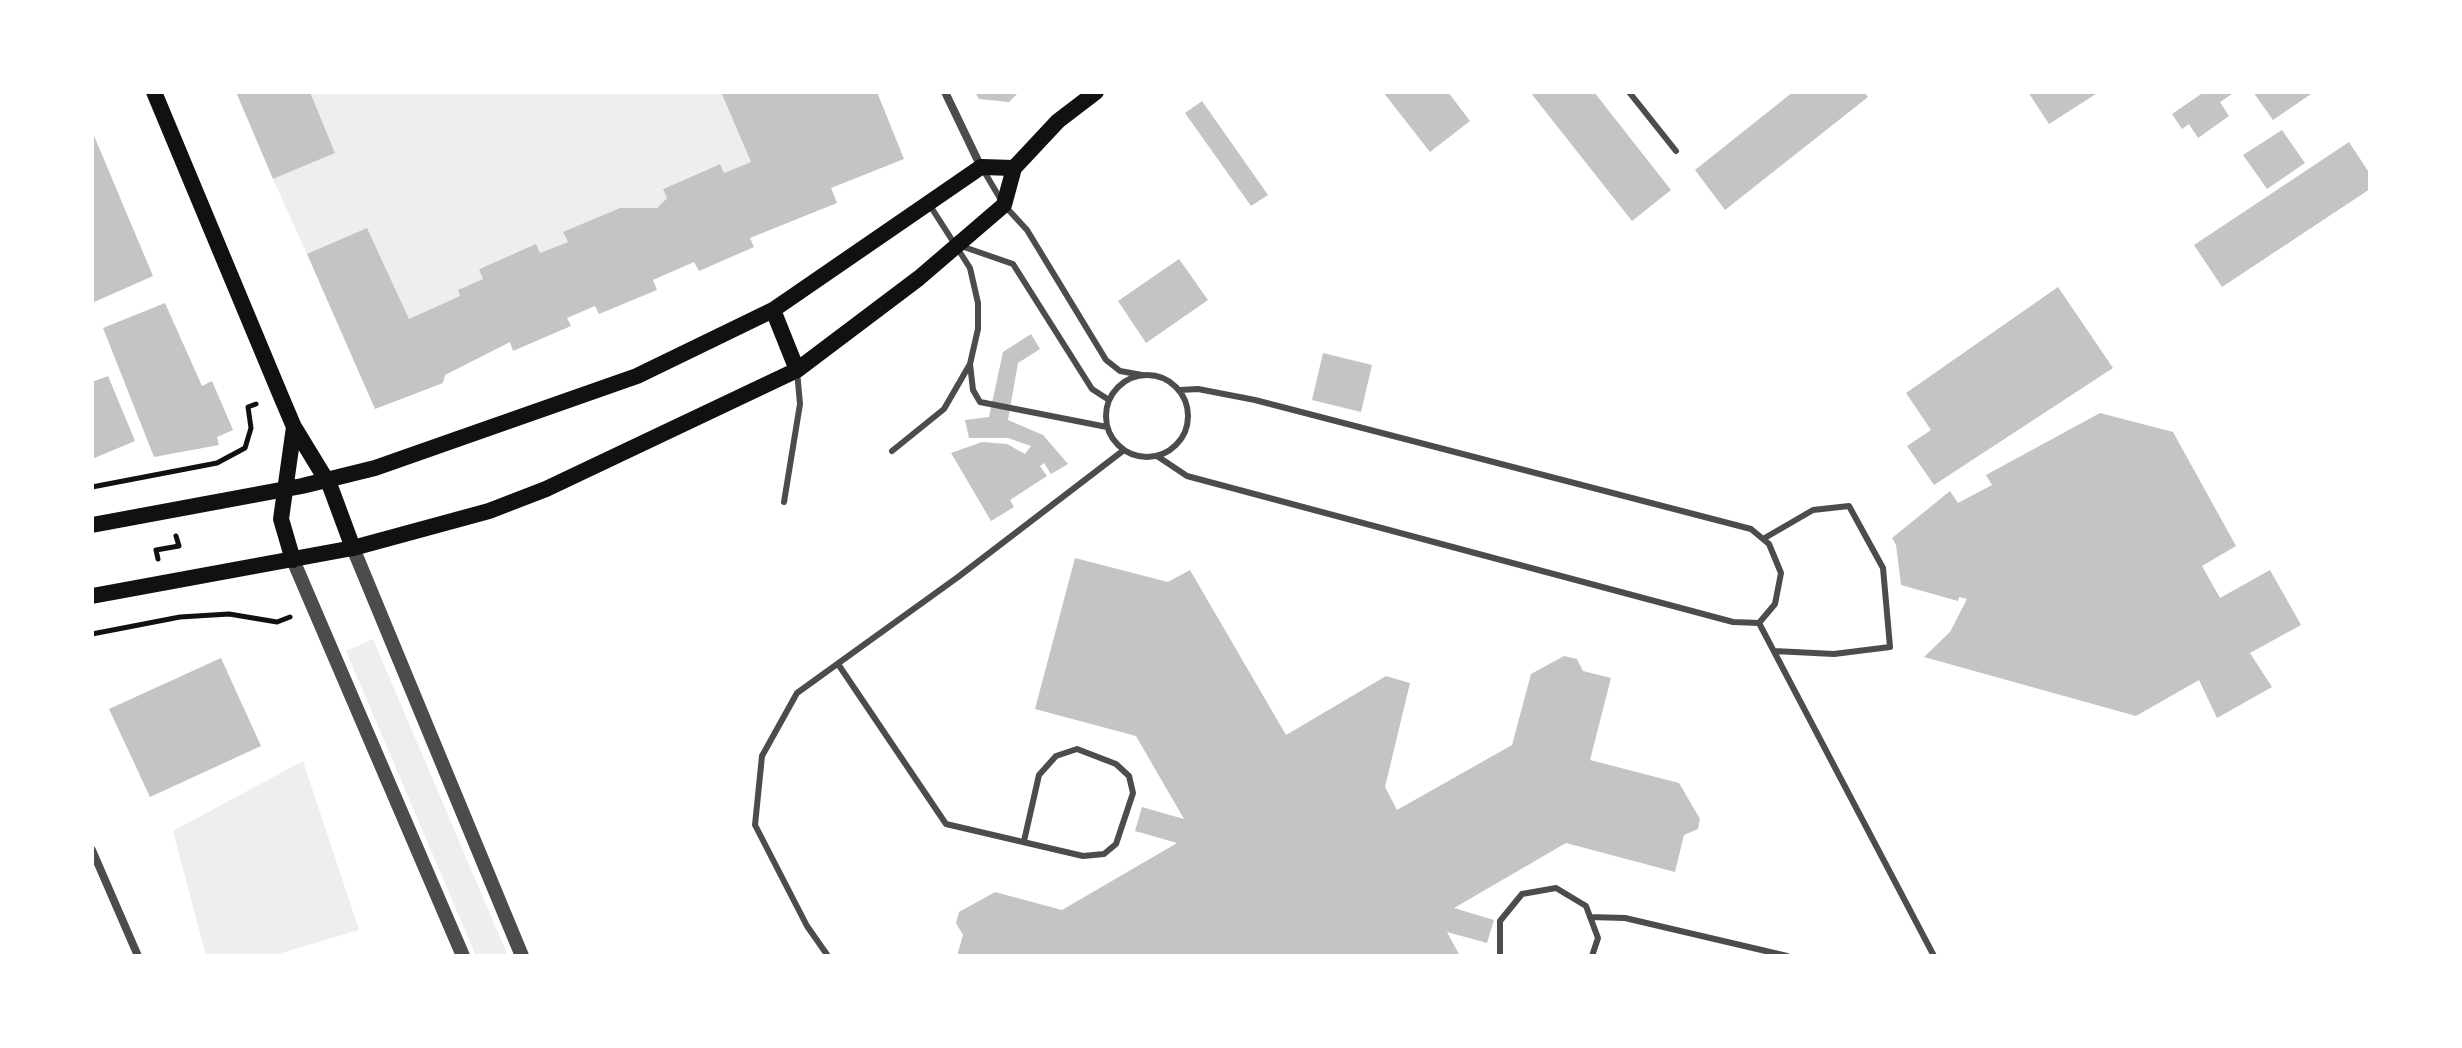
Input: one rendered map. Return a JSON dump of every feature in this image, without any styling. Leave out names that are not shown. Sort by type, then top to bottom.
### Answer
[{"type":"main road","points":[[154,92],[294,427],[326,480],[353,548]]},
{"type":"main road","points":[[92,596],[353,548],[436,527],[546,489],[797,370],[1004,205],[1014,168],[1058,121],[1096,92]]},
{"type":"main road","points":[[92,525],[326,480],[430,450],[637,376],[773,310],[981,167],[1014,168]]},
{"type":"main road","points":[[773,310],[797,370]]},
{"type":"main road","points":[[293,560],[281,519],[294,427]]},
{"type":"street","points":[[945,92],[981,167]]},
{"type":"street","points":[[353,548],[522,956]]},
{"type":"street","points":[[293,560],[463,956]]},
{"type":"street","points":[[92,850],[138,956]]},
{"type":"lane","points":[[1629,92],[1676,151]]},
{"type":"lane","points":[[981,167],[1004,205],[1027,230],[1106,360],[1120,371],[1155,375],[1180,390],[1198,389],[1270,404],[1751,529],[1769,544],[1781,573],[1775,604],[1759,623]]},
{"type":"lane","points":[[892,451],[944,409],[970,364],[978,329],[978,303],[970,268],[929,204]]},
{"type":"lane","points":[[957,245],[1013,264],[1092,389],[1109,400]]},
{"type":"lane","points":[[970,364],[973,390],[980,402],[1107,427]]},
{"type":"lane","points":[[784,502],[800,404],[797,370]]},
{"type":"lane","points":[[1142,375],[1128,379],[1109,400],[1107,427],[1124,450],[1145,457],[1157,456],[1180,441],[1188,415],[1180,390]]},
{"type":"lane","points":[[828,956],[807,926],[755,825],[762,756],[797,693],[1124,450]]},
{"type":"lane","points":[[1157,456],[1187,476],[1733,622],[1759,623]]},
{"type":"lane","points":[[1763,539],[1813,510],[1849,506],[1883,568],[1890,647],[1834,654],[1774,651]]},
{"type":"lane","points":[[1759,623],[1934,956]]},
{"type":"lane","points":[[838,664],[946,824],[1083,856],[1104,854],[1116,844],[1133,793],[1129,776],[1116,764],[1077,749],[1056,756],[1039,775],[1024,841]]},
{"type":"lane","points":[[1500,956],[1500,921],[1522,894],[1556,888],[1586,906],[1598,938],[1592,956]]},
{"type":"lane","points":[[1590,917],[1625,918],[1787,956]]},
{"type":"path","points":[[92,487],[217,463],[245,448],[251,428],[248,407],[280,394]]},
{"type":"path","points":[[165,473],[179,546],[156,550],[171,618]]},
{"type":"path","points":[[92,634],[171,618],[229,614],[277,622],[313,608]]},
{"type":"shaded area","points":[[310,92],[721,92],[751,162],[724,173],[719,164],[664,188],[667,198],[657,208],[620,208],[564,232],[568,242],[540,253],[535,245],[479,268],[483,279],[458,290],[460,296],[409,319],[307,254],[273,179],[335,153]]},
{"type":"shaded area","points":[[373,639],[508,956],[476,956],[346,651]]},
{"type":"shaded area","points":[[303,761],[359,930],[271,956],[206,956],[173,831]]},
{"type":"building","points":[[236,92],[310,92],[335,153],[273,179]]},
{"type":"building","points":[[721,92],[877,92],[904,159],[831,188],[837,203],[750,238],[754,247],[699,271],[694,262],[653,280],[657,290],[599,314],[595,306],[567,318],[571,326],[513,351],[510,342],[445,375],[443,383],[375,409],[307,254],[367,228],[409,319],[460,296],[458,290],[483,279],[479,269],[536,244],[540,253],[568,242],[563,232],[620,208],[657,208],[667,198],[663,189],[720,164],[724,173],[751,162]]},
{"type":"building","points":[[975,92],[1019,92],[1009,102],[979,99]]},
{"type":"building","points":[[1383,92],[1448,92],[1470,121],[1430,152]]},
{"type":"building","points":[[1530,92],[1594,92],[1671,190],[1632,221]]},
{"type":"building","points":[[1793,92],[1864,92],[1868,97],[1725,210],[1695,170]]},
{"type":"building","points":[[2028,92],[2099,92],[2049,124]]},
{"type":"building","points":[[2204,92],[2235,92],[2220,102],[2229,116],[2198,138],[2189,124],[2182,129],[2172,114]]},
{"type":"building","points":[[2253,92],[2314,92],[2273,120]]},
{"type":"building","points":[[1202,101],[1268,195],[1251,206],[1185,113]]},
{"type":"building","points":[[2282,130],[2305,163],[2267,189],[2243,155]]},
{"type":"building","points":[[92,131],[153,276],[92,303]]},
{"type":"building","points":[[2349,142],[2370,174],[2370,189],[2222,287],[2194,245]]},
{"type":"building","points":[[1179,259],[1208,300],[1146,343],[1118,301]]},
{"type":"building","points":[[2058,287],[2113,368],[1934,485],[1907,446],[1931,430],[1906,393]]},
{"type":"building","points":[[165,303],[202,386],[212,381],[233,430],[217,437],[219,445],[154,457],[103,328]]},
{"type":"building","points":[[1031,334],[1040,349],[1018,363],[1008,420],[1043,435],[1068,464],[1051,474],[1044,463],[1040,466],[1047,476],[1010,500],[1014,507],[991,521],[951,453],[982,442],[1007,444],[1025,454],[1031,446],[1008,438],[969,438],[965,420],[989,417],[1003,352]]},
{"type":"building","points":[[1323,353],[1372,365],[1361,412],[1312,400]]},
{"type":"building","points":[[108,376],[135,441],[92,459],[92,382]]},
{"type":"building","points":[[2100,413],[2173,432],[2236,546],[2202,566],[2220,598],[2270,570],[2301,625],[2250,653],[2272,687],[2217,718],[2199,680],[2136,716],[1924,657],[1950,632],[1967,599],[1959,597],[1958,601],[1901,585],[1896,545],[1892,538],[1950,491],[1958,503],[1992,485],[1986,475]]},
{"type":"building","points":[[1075,558],[1168,582],[1190,570],[1286,735],[1386,676],[1410,683],[1385,787],[1397,810],[1512,745],[1531,674],[1564,656],[1577,659],[1583,671],[1611,678],[1590,760],[1679,783],[1700,819],[1698,829],[1684,835],[1675,872],[1566,843],[1454,908],[1494,920],[1487,943],[1447,932],[1460,956],[957,956],[963,935],[956,923],[959,912],[995,892],[1062,910],[1177,843],[1135,831],[1142,807],[1184,819],[1136,736],[1035,709]]},
{"type":"building","points":[[221,658],[261,746],[150,797],[109,709]]}]
